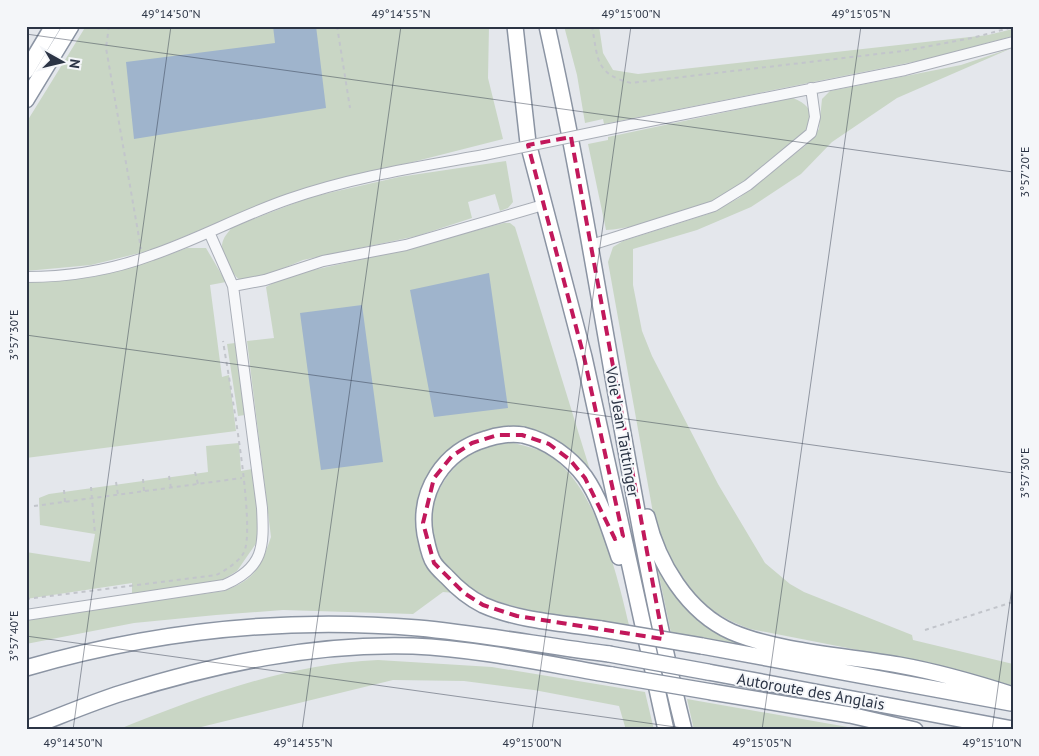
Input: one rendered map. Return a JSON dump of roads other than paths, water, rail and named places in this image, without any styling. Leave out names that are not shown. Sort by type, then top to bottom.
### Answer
[{"type":"highway","points":[[26,71],[53,26]]},
{"type":"highway","points":[[26,100],[71,26]]},
{"type":"highway","name":"Voie Jean Taittinger","points":[[515,26],[528,143],[584,357],[666,730]]},
{"type":"highway","name":"Voie Jean Taittinger","points":[[546,26],[571,133],[653,598],[684,730]]},
{"type":"highway","points":[[635,594],[626,584],[606,520],[585,478],[570,460],[549,444],[522,435],[498,435],[472,443],[452,456],[434,478],[425,500],[423,523],[434,563],[464,593],[483,605],[517,616],[702,646],[1013,704]]},
{"type":"highway","points":[[629,466],[644,503],[656,549],[671,578],[702,613],[731,631],[761,641],[901,666],[978,684],[1013,695]]},
{"type":"highway","name":"Autoroute des Anglais","points":[[26,668],[105,646],[173,635],[228,629],[319,625],[418,628],[609,654],[1013,729]]},
{"type":"highway","name":"Autoroute des Anglais","points":[[26,729],[120,693],[186,676],[286,654],[353,646],[424,647],[479,654],[850,715],[915,730]]},
{"type":"street","points":[[26,277],[82,273],[142,258],[286,200],[326,187],[954,59],[1013,42]]},
{"type":"street","points":[[591,245],[714,206],[748,185],[811,133],[815,117],[811,88]]},
{"type":"street","points":[[233,286],[265,280],[323,262],[406,245],[543,204]]},
{"type":"street","points":[[26,615],[224,585],[242,578],[256,562],[264,541],[262,508],[233,286],[208,232]]},
{"type":"water","points":[[273,26],[316,26],[326,108],[134,139],[126,62],[275,43]]},
{"type":"water","points":[[489,273],[508,408],[434,417],[410,290]]},
{"type":"water","points":[[362,305],[383,462],[321,470],[300,313]]}]
